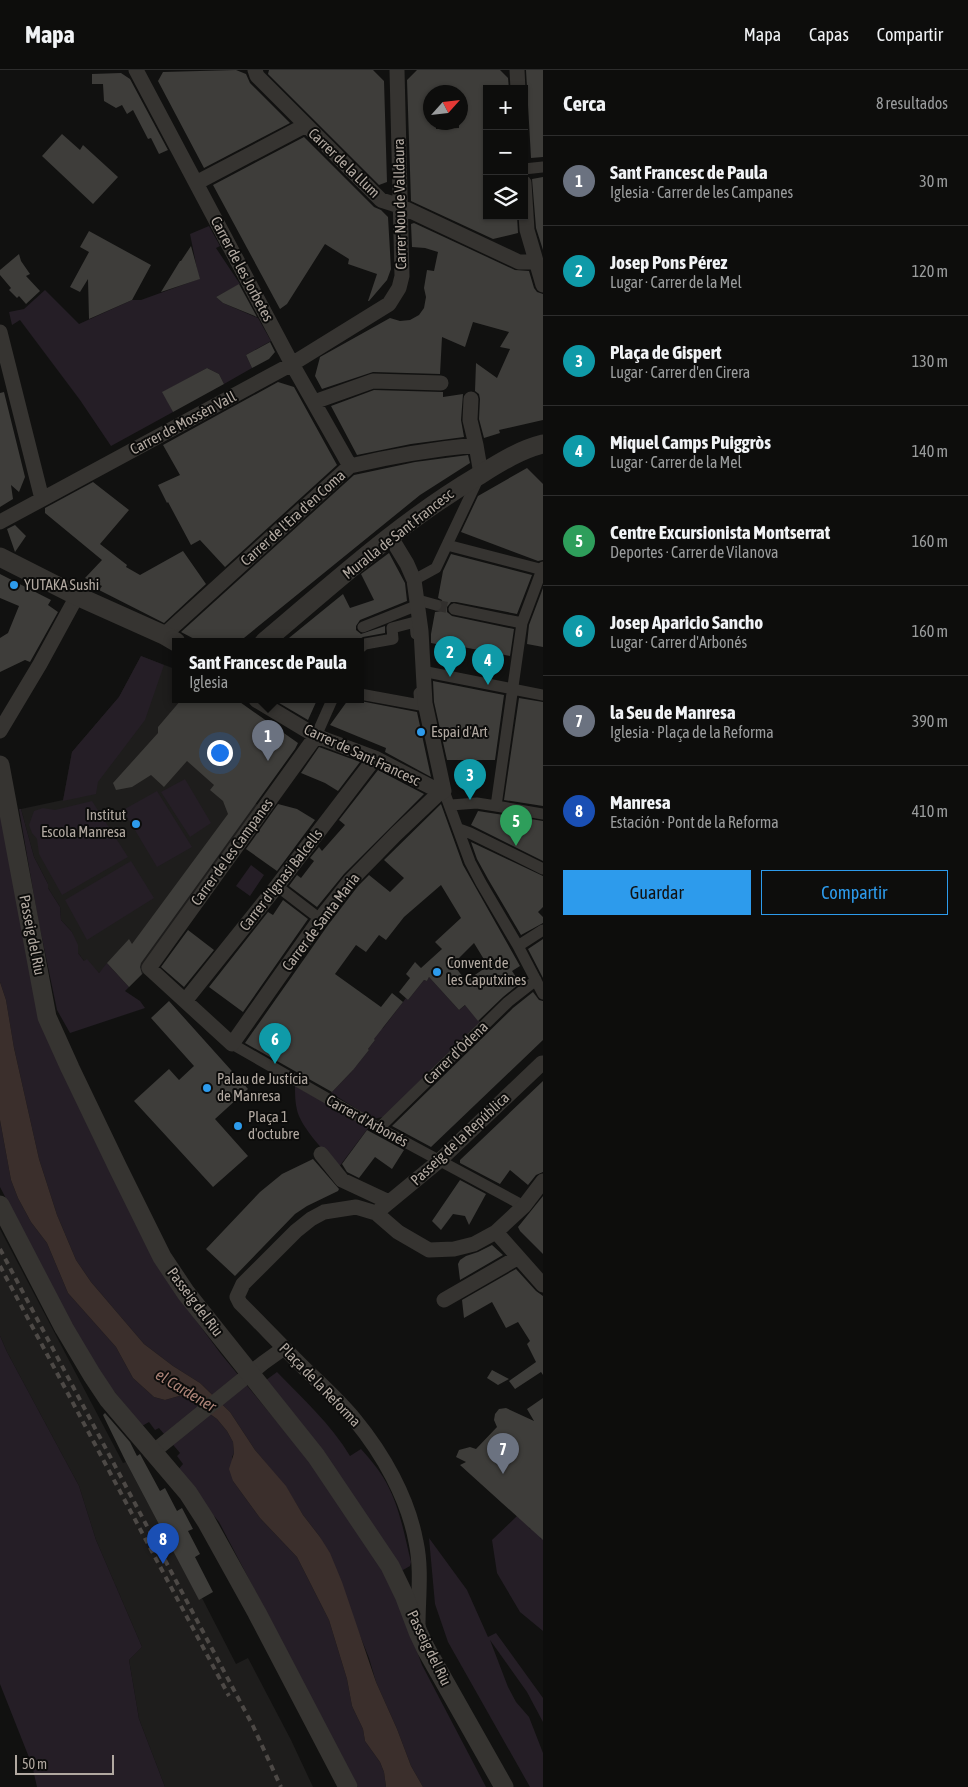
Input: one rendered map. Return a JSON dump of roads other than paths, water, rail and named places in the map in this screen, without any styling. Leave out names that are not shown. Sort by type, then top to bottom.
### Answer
[{"type":"street","name":"Carrer de les Jorbetes","points":[[136,70],[292,364],[350,466]]},
{"type":"street","name":"Carrer de la Llum","points":[[255,70],[256,76],[381,200],[400,206],[519,262],[535,262]]},
{"type":"street","name":"Carrer Nou de Valldaura","points":[[364,320],[389,304],[399,288],[402,276],[397,70]]},
{"type":"street","points":[[517,70],[518,85]]},
{"type":"street","points":[[196,183],[306,125]]},
{"type":"street","points":[[528,169],[543,167]]},
{"type":"street","points":[[526,220],[535,262],[543,285]]},
{"type":"street","name":"Carrer de Mossèn Vall","points":[[0,522],[292,364],[364,320]]},
{"type":"street","points":[[0,332],[42,499]]},
{"type":"street","points":[[314,402],[373,381],[441,383]]},
{"type":"street","points":[[414,580],[436,568],[481,474],[470,420],[471,399]]},
{"type":"street","name":"Muralla de Sant Francesc","points":[[269,638],[390,536],[455,490],[518,452],[543,444]]},
{"type":"street","name":"Carrer de l'Era d'en Coma","points":[[170,639],[350,466],[390,457],[476,445]]},
{"type":"street","points":[[390,536],[407,564],[414,580],[421,631],[422,702]]},
{"type":"street","points":[[447,545],[542,568],[522,622],[496,806]]},
{"type":"street","points":[[0,557],[77,596],[170,639]]},
{"type":"street","points":[[0,731],[40,664],[77,596]]},
{"type":"street","points":[[362,627],[418,602],[436,605]]},
{"type":"street","points":[[454,609],[522,622]]},
{"type":"street","points":[[364,645],[393,639],[392,628],[415,622],[422,702],[444,791],[464,834],[470,862],[480,883],[518,946],[543,994]]},
{"type":"street","points":[[422,671],[543,695]]},
{"type":"street","points":[[364,691],[422,702]]},
{"type":"street","points":[[364,695],[420,705],[422,702]]},
{"type":"street","name":"Carrer de Sant Francesc","points":[[261,703],[316,736],[375,758],[433,788],[444,791]]},
{"type":"street","points":[[316,736],[331,703]]},
{"type":"street","name":"Carrer de les Campanes","points":[[149,968],[316,736]]},
{"type":"street","name":"Carrer d'Ignasi Balcells","points":[[185,1001],[277,886],[375,758]]},
{"type":"street","name":"Passeig del Riu","points":[[0,765],[47,1017],[114,1160],[162,1257],[186,1293],[316,1456],[390,1566],[404,1595],[418,1632],[464,1718],[504,1787]]},
{"type":"street","name":"Carrer de Santa Maria","points":[[232,1044],[320,919],[351,880],[396,834],[436,796],[444,791]]},
{"type":"street","points":[[451,805],[477,803],[543,814]]},
{"type":"street","points":[[464,834],[543,869]]},
{"type":"street","points":[[277,886],[320,919]]},
{"type":"street","points":[[518,946],[543,930]]},
{"type":"street","name":"Carrer d'Arbonés","points":[[149,968],[232,1044],[379,1128],[524,1206]]},
{"type":"street","name":"Carrer d'Òdena","points":[[379,1128],[508,1002],[536,980]]},
{"type":"street","name":"Passeig de la República","points":[[376,1214],[439,1161],[543,1063]]},
{"type":"street","points":[[321,1154],[342,1180],[389,1202]]},
{"type":"street","name":"Plaça de la Reforma","points":[[418,1632],[419,1571],[416,1542],[409,1515],[395,1482],[383,1460],[355,1420],[238,1300],[243,1284],[302,1226],[318,1214],[356,1207],[376,1214],[398,1232],[429,1250],[454,1249],[474,1244],[496,1232],[524,1206],[543,1181]]},
{"type":"street","points":[[0,1205],[64,1328],[92,1375],[108,1399],[159,1448],[206,1521],[257,1613],[348,1787]]},
{"type":"street","points":[[496,1232],[543,1286]]},
{"type":"street","points":[[444,1300],[517,1258]]},
{"type":"street","points":[[159,1448],[284,1348]]},
{"type":"water","name":"el Cardener","points":[[0,982],[6,1000],[14,1048],[39,1159],[57,1215],[76,1260],[91,1282],[144,1344],[200,1383],[230,1412],[255,1450],[286,1486],[303,1515],[320,1537],[330,1553],[342,1582],[376,1682],[411,1766],[423,1787],[386,1787],[384,1772],[380,1762],[365,1741],[363,1729],[352,1706],[347,1679],[329,1620],[297,1557],[260,1518],[233,1481],[229,1469],[234,1453],[233,1442],[227,1431],[217,1419],[188,1398],[179,1396],[165,1400],[154,1397],[133,1378],[116,1347],[68,1293],[47,1243],[31,1222],[18,1198],[11,1180],[0,1120]]},
{"type":"tunnel","points":[[436,605],[454,609]]},
{"type":"railway","points":[[0,1249],[253,1726],[281,1787]]},
{"type":"railway","points":[[0,1266],[229,1696]]},
{"type":"place","name":"YUTAKA Sushi","points":[[14,585]]},
{"type":"place","name":"Josep Pons Pérez","points":[[450,677]]},
{"type":"place","name":"Miquel Camps Puiggròs","points":[[488,685]]},
{"type":"place","name":"Espai d'Art","points":[[421,732]]},
{"type":"place","name":"Sant Francesc de Paula","points":[[268,761]]},
{"type":"place","name":"Plaça de Gispert","points":[[470,800]]},
{"type":"place","name":"Institut Escola Manresa","points":[[136,824]]},
{"type":"place","name":"Centre Excursionista Montserrat","points":[[516,846]]},
{"type":"place","name":"Convent de les Caputxines","points":[[437,972]]},
{"type":"place","name":"Josep Aparicio Sancho","points":[[275,1064]]},
{"type":"place","name":"Palau de Justícia de Manresa","points":[[207,1088]]},
{"type":"place","name":"Plaça 1 d'octubre","points":[[238,1126]]},
{"type":"place","name":"la Seu de Manresa","points":[[503,1474]]},
{"type":"place","name":"Manresa","points":[[163,1564]]}]
